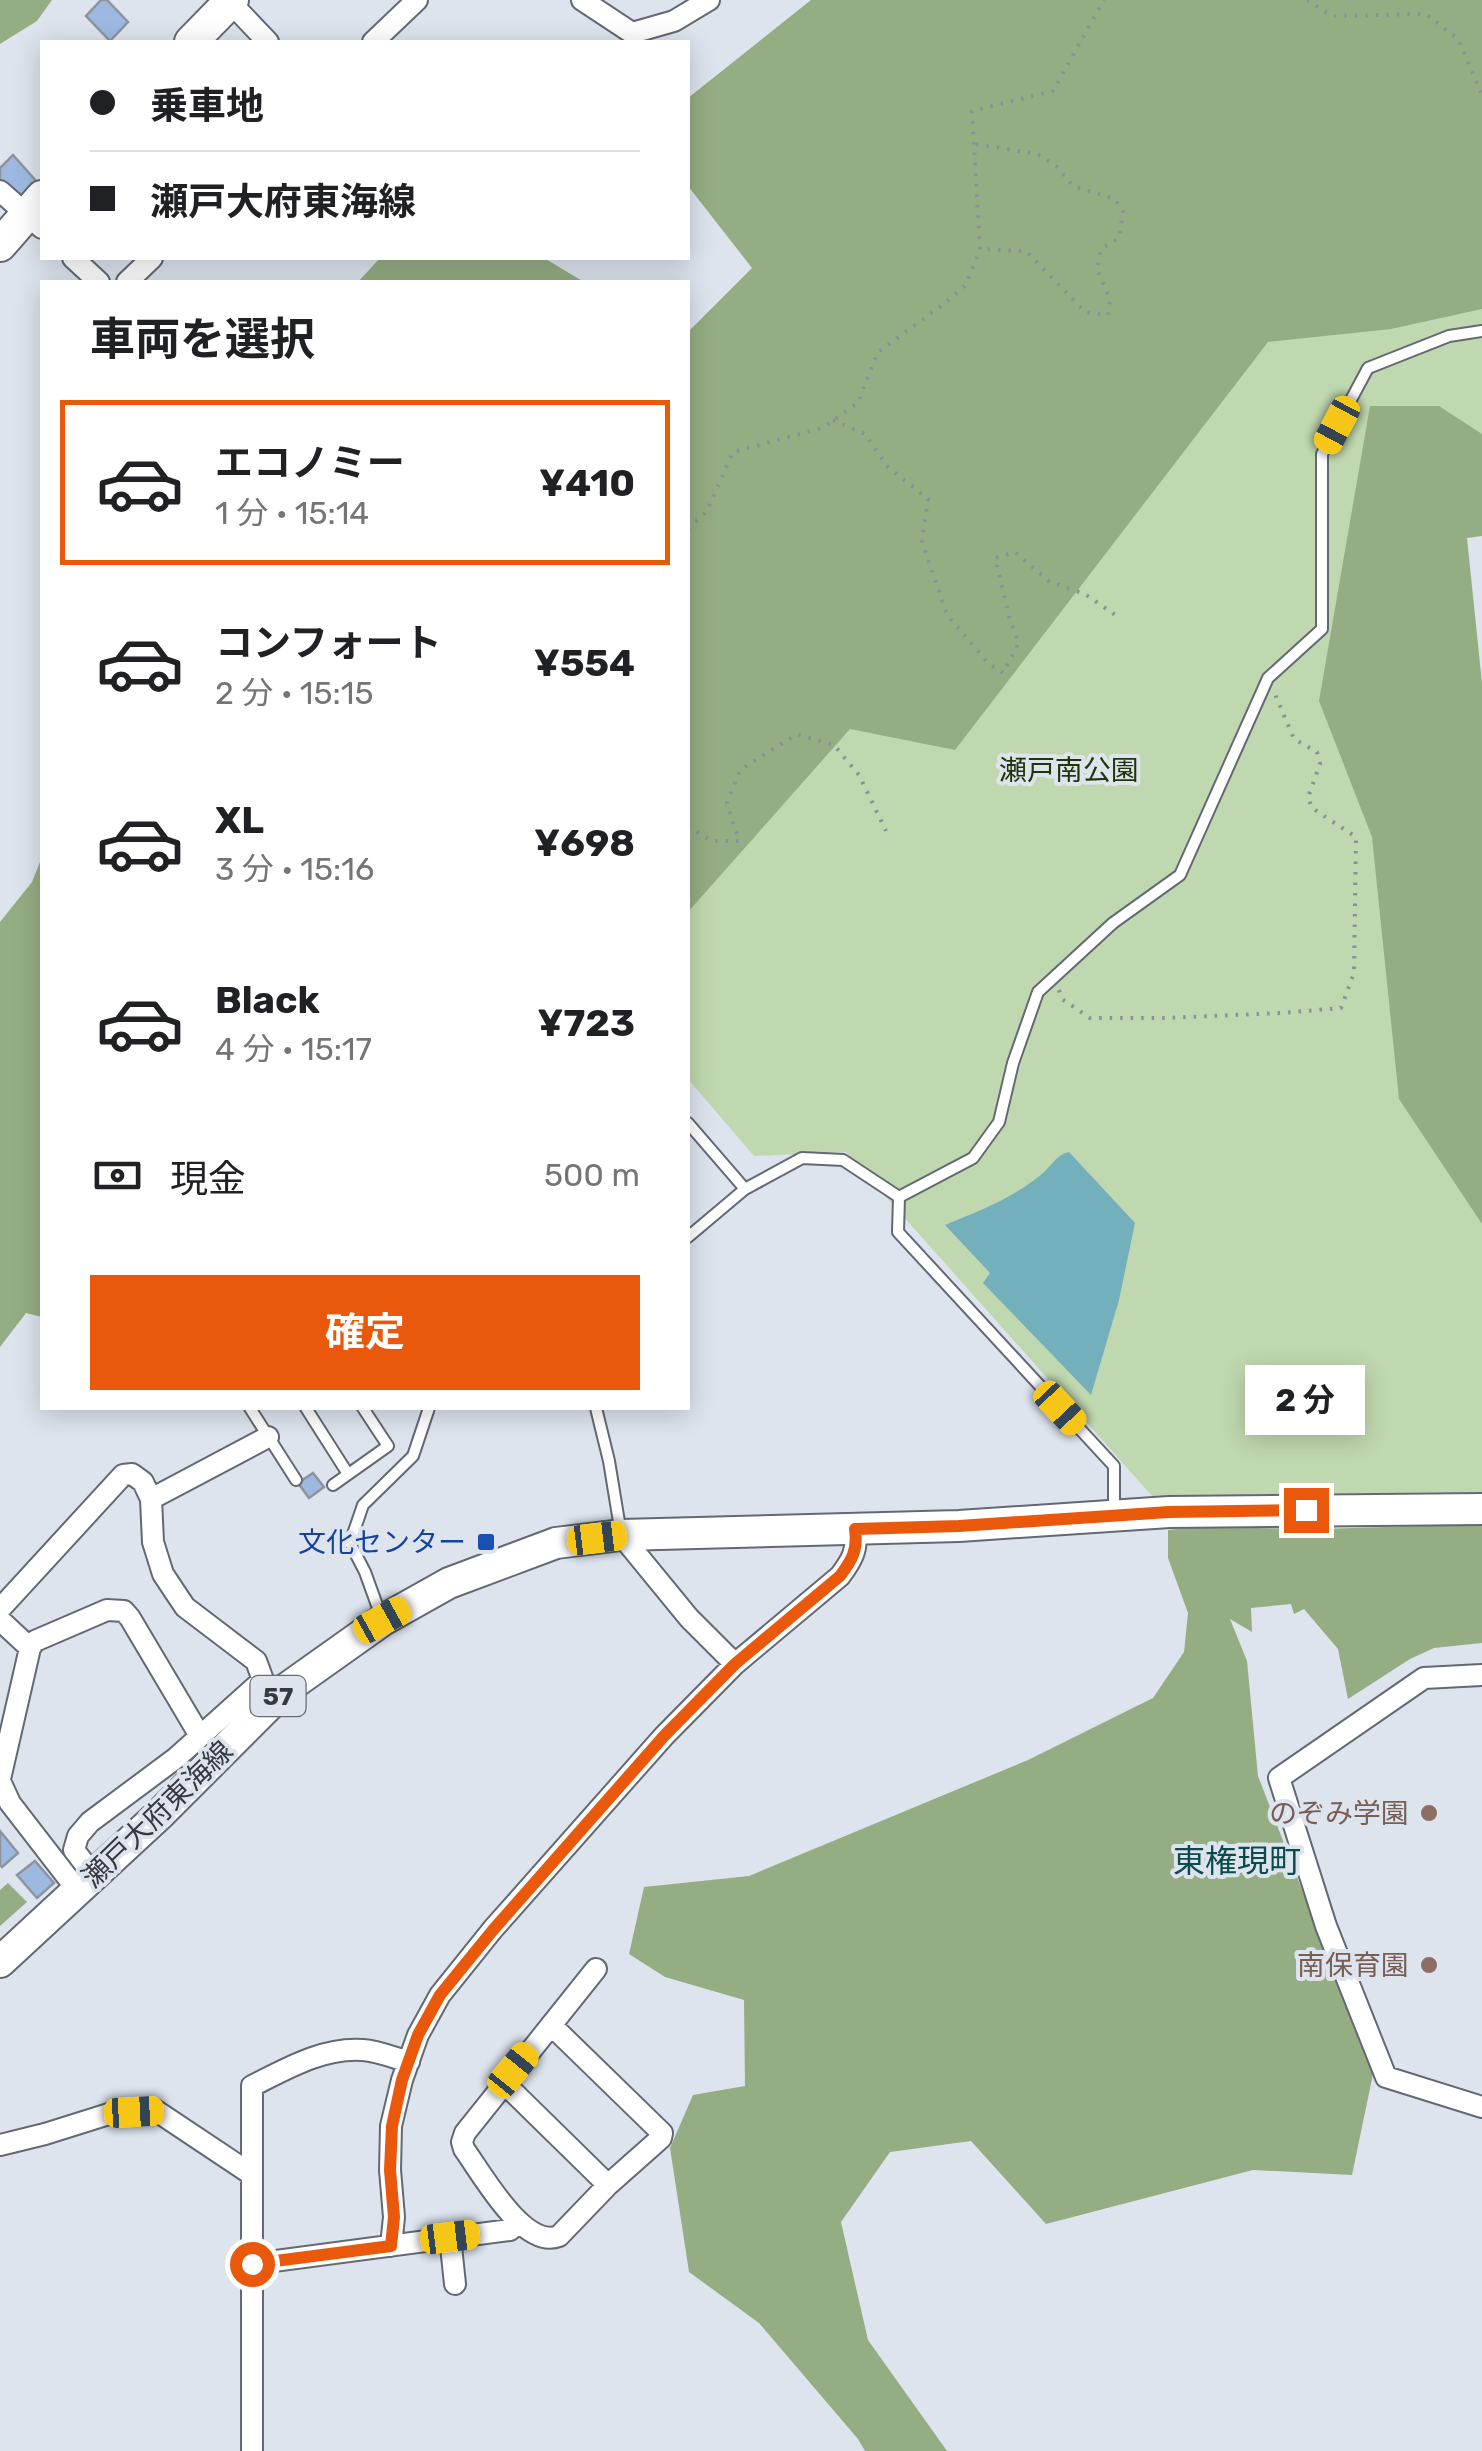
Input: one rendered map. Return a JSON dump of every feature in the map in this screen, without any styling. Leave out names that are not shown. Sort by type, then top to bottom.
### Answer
[{"type":"highway","points":[[193,40],[231,1]]},
{"type":"highway","points":[[0,245],[37,213]]},
{"type":"main road","name":"瀬戸大府東海線","points":[[0,1962],[283,1691],[382,1620],[449,1584],[556,1544],[622,1536],[959,1526],[1188,1512],[1482,1509]]},
{"type":"street","points":[[375,40],[417,0]]},
{"type":"street","points":[[582,0],[632,32],[674,21],[708,0]]},
{"type":"street","points":[[231,1],[266,40]]},
{"type":"street","points":[[0,191],[37,213]]},
{"type":"street","points":[[75,260],[97,280]]},
{"type":"street","points":[[129,280],[150,260]]},
{"type":"street","points":[[151,1499],[268,1437]]},
{"type":"street","points":[[0,1609],[123,1475],[132,1474],[142,1482],[151,1499],[152,1542],[163,1574],[185,1607],[256,1661],[263,1680],[176,1758],[90,1822],[78,1836],[74,1850],[86,1883]]},
{"type":"street","points":[[391,2246],[392,2126],[402,2080],[418,2035],[440,1995],[664,1736],[735,1664],[840,1576],[857,1546],[855,1529]]},
{"type":"street","points":[[622,1536],[689,1618],[735,1664]]},
{"type":"street","points":[[86,1883],[5,1807],[0,1780],[30,1648],[35,1641],[108,1610],[124,1611],[200,1736]]},
{"type":"street","points":[[0,1620],[30,1648]]},
{"type":"street","points":[[1482,1675],[1424,1678],[1279,1778],[1326,1926],[1386,2076],[1482,2107]]},
{"type":"street","points":[[550,2024],[662,2133],[552,2239],[540,2237],[518,2223],[462,2142],[550,2024],[596,1970]]},
{"type":"street","points":[[252,2451],[252,2086],[331,2053],[365,2050],[410,2062]]},
{"type":"street","points":[[505,2084],[608,2184]]},
{"type":"street","points":[[0,2144],[112,2113],[155,2110],[251,2174]]},
{"type":"street","points":[[252,2264],[510,2230],[518,2223]]},
{"type":"street","points":[[450,2237],[454,2284]]},
{"type":"lane","points":[[899,1197],[973,1158],[982,1146],[998,1122],[1013,1063],[1038,992],[1113,923],[1180,875],[1268,678],[1322,629],[1322,454],[1368,368],[1449,336],[1482,330]]},
{"type":"lane","points":[[690,1125],[745,1190]]},
{"type":"lane","points":[[690,1235],[745,1190],[802,1158],[843,1160],[899,1197]]},
{"type":"lane","points":[[899,1197],[898,1232],[1114,1466],[1114,1515]]},
{"type":"lane","points":[[251,1410],[296,1480]]},
{"type":"lane","points":[[307,1410],[348,1474]]},
{"type":"lane","points":[[333,1485],[388,1446],[363,1410]]},
{"type":"lane","points":[[382,1620],[350,1543],[363,1506],[413,1456],[428,1410]]},
{"type":"lane","points":[[596,1410],[622,1536]]},
{"type":"path","points":[[690,527],[707,511],[734,452],[822,428],[858,403],[876,353],[966,285],[980,249],[972,111],[1053,90],[1104,0]]},
{"type":"path","points":[[1307,0],[1332,16],[1426,14],[1458,38],[1482,95]]},
{"type":"path","points":[[974,144],[1037,154],[1056,166],[1073,186],[1115,198],[1123,212],[1119,238],[1100,249],[1097,269],[1110,300],[1108,315],[1086,312],[1026,251],[980,249]]},
{"type":"path","points":[[833,420],[865,434],[888,467],[928,499],[922,541],[947,615],[988,662],[1003,673],[1019,643],[995,558],[1015,552],[1050,582],[1085,594],[1121,619]]},
{"type":"path","points":[[1055,976],[1062,999],[1090,1018],[1184,1018],[1341,1008],[1354,973],[1356,837],[1312,808],[1308,798],[1320,764],[1317,752],[1294,738],[1268,678]]},
{"type":"path","points":[[690,827],[711,841],[738,842],[728,803],[740,770],[797,734],[834,745],[860,775],[886,831]]},
{"type":"green space","points":[[0,0],[52,0],[37,21],[0,44]]},
{"type":"green space","points":[[811,0],[1482,0],[1482,309],[1391,329],[1268,342],[955,750],[850,729],[690,910],[690,330],[752,268],[690,189],[690,96]]},
{"type":"green space","name":"瀬戸南公園","points":[[1482,0],[1482,512],[1448,516],[1482,1133],[1482,1492],[1152,1496],[846,1152],[754,1156],[690,1081],[690,398]]},
{"type":"green space","points":[[378,260],[547,260],[581,280],[360,280]]},
{"type":"green space","points":[[1370,406],[1439,406],[1482,434],[1482,536],[1467,538],[1482,683],[1482,1224],[1399,1099],[1372,837],[1319,701]]},
{"type":"green space","points":[[40,862],[40,1316],[26,1313],[0,1347],[0,922],[32,882]]},
{"type":"green space","points":[[1482,1524],[1482,1643],[1434,1648],[1348,1699],[1338,1649],[1304,1609],[1294,1614],[1291,1604],[1251,1608],[1252,1632],[1230,1619],[1247,1661],[1258,1776],[1373,2074],[1352,2175],[1253,2170],[1046,2224],[971,2141],[890,2152],[841,2222],[868,2340],[947,2451],[865,2451],[759,2323],[689,2272],[670,2148],[693,2095],[745,2086],[744,2000],[665,1977],[629,1954],[644,1887],[749,1876],[1028,1760],[1153,1698],[1184,1652],[1188,1613],[1168,1558],[1168,1530]]},
{"type":"green space","points":[[8,1883],[27,1902],[0,1926],[0,1890]]},
{"type":"water","points":[[1069,1152],[1135,1223],[1119,1300],[1091,1395],[983,1283],[990,1273],[945,1225],[1016,1192]]},
{"type":"building","points":[[101,0],[107,0],[128,22],[109,40],[86,16]]},
{"type":"building","points":[[13,155],[37,182],[19,200],[0,180],[0,168]]},
{"type":"building","points":[[313,1473],[324,1487],[309,1498],[298,1483]]},
{"type":"building","points":[[0,1831],[18,1853],[2,1867],[0,1865]]},
{"type":"building","points":[[35,1861],[54,1883],[37,1898],[17,1875]]},
{"type":"place","name":"文化センター","points":[[486,1542]]},
{"type":"place","name":"のぞみ学園","points":[[1429,1813]]},
{"type":"place","name":"南保育園","points":[[1429,1965]]},
{"type":"district","name":"東権現町","points":[[1237,1861]]},
{"type":"route","points":[[252,2264],[391,2246],[392,2126],[402,2080],[418,2035],[440,1995],[664,1736],[735,1664],[840,1576],[857,1546],[855,1529],[1169,1512],[1306,1510]]}]
